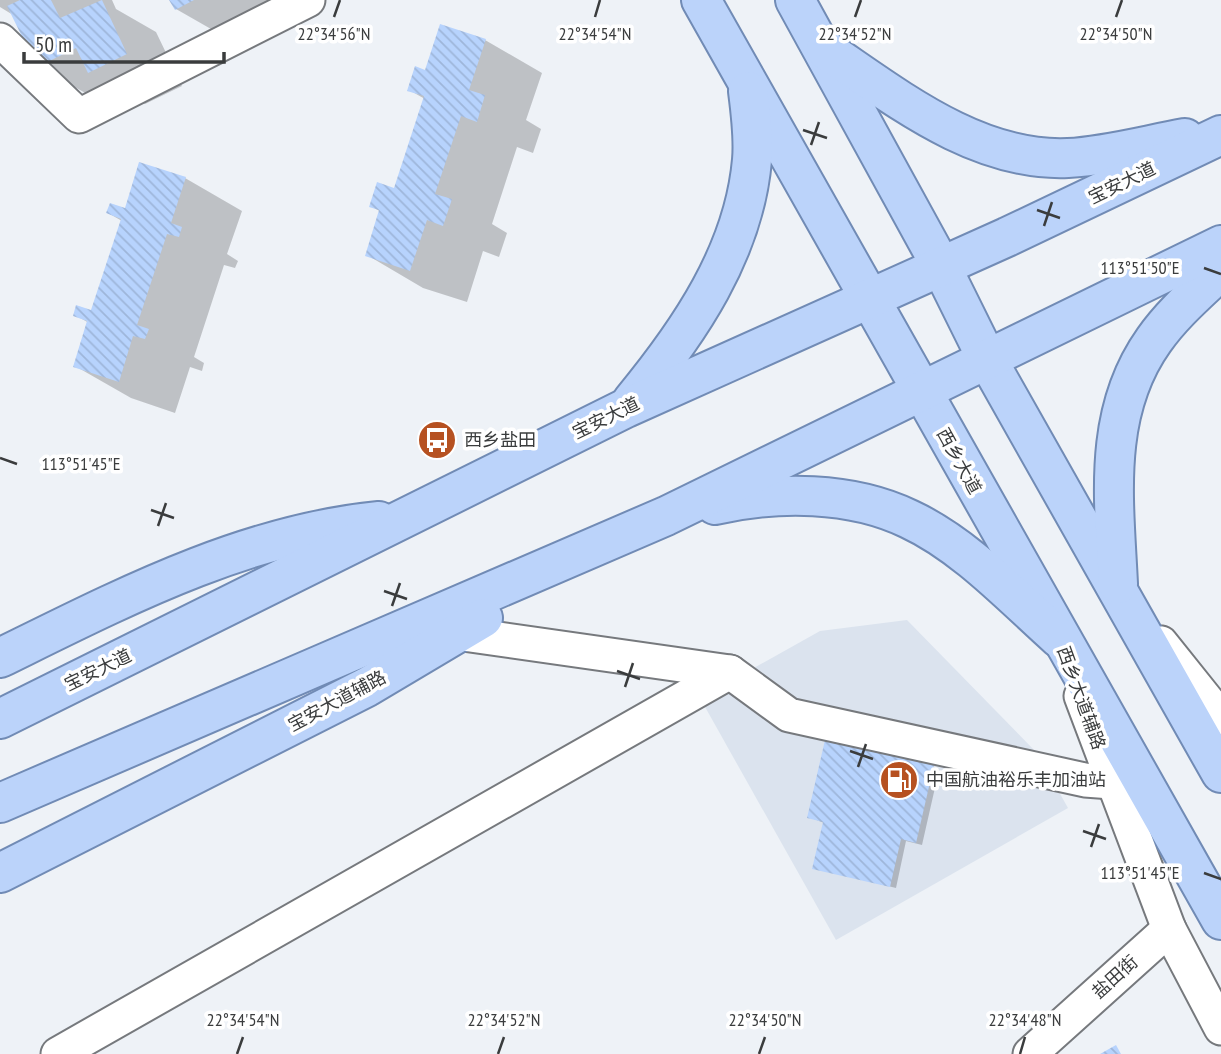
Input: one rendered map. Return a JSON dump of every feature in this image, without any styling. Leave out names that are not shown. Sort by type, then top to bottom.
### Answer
[{"type":"main road","name":"西乡大道","points":[[701,0],[1059,638],[1125,779],[1221,920]]},
{"type":"main road","points":[[795,0],[941,266],[987,359],[1221,773]]},
{"type":"main road","points":[[820,46],[932,121],[978,140],[1033,156],[1068,158],[1221,133]]},
{"type":"main road","points":[[626,408],[667,359],[698,313],[731,243],[752,160],[747,79]]},
{"type":"main road","name":"宝安大道","points":[[0,719],[626,408],[1007,237],[1221,133]]},
{"type":"main road","points":[[0,803],[666,516],[1221,245]]},
{"type":"main road","points":[[1119,590],[1113,450],[1121,408],[1133,373],[1154,339],[1185,304],[1221,270]]},
{"type":"main road","points":[[666,516],[745,498],[833,497],[872,507],[909,519],[950,545],[1059,638]]},
{"type":"main road","name":"宝安大道辅路","points":[[0,873],[367,687],[456,633],[666,516]]},
{"type":"main road","points":[[0,658],[147,589],[251,547],[328,526],[402,519]]},
{"type":"street","points":[[0,40],[79,116],[308,0]]},
{"type":"street","points":[[1119,590],[1221,718]]},
{"type":"street","points":[[456,633],[730,672],[789,715],[1086,779],[1125,779],[1169,929],[1221,1028]]},
{"type":"street","points":[[58,1054],[730,672]]},
{"type":"street","name":"盐田街","points":[[1030,1054],[1169,929]]},
{"type":"shaded area","name":"中国航油裕乐丰加油站","points":[[907,620],[1037,753],[1068,808],[836,940],[700,698],[820,631]]},
{"type":"building","points":[[20,0],[51,0],[60,18],[102,0],[127,54],[88,73],[76,48],[37,67],[7,6]]},
{"type":"building","points":[[169,0],[194,0],[175,10]]},
{"type":"building","points":[[440,24],[486,39],[469,90],[485,95],[477,122],[461,116],[435,194],[452,199],[443,226],[427,220],[410,271],[365,256],[379,210],[369,207],[377,182],[394,188],[424,96],[407,91],[415,66],[425,70]]},
{"type":"building","points":[[139,162],[186,177],[171,223],[182,227],[179,237],[167,234],[137,325],[149,329],[145,339],[133,336],[119,382],[73,367],[87,321],[73,316],[76,305],[91,310],[121,219],[106,213],[110,203],[125,208]]},
{"type":"building","points":[[825,740],[934,765],[916,843],[901,839],[890,887],[812,869],[823,822],[807,818]]},
{"type":"building","points":[[1116,1045],[1121,1054],[1100,1054]]},
{"type":"place","name":"西乡盐田","points":[[437,440]]},
{"type":"place","name":"中国航油裕乐丰加油站","points":[[899,780]]}]
